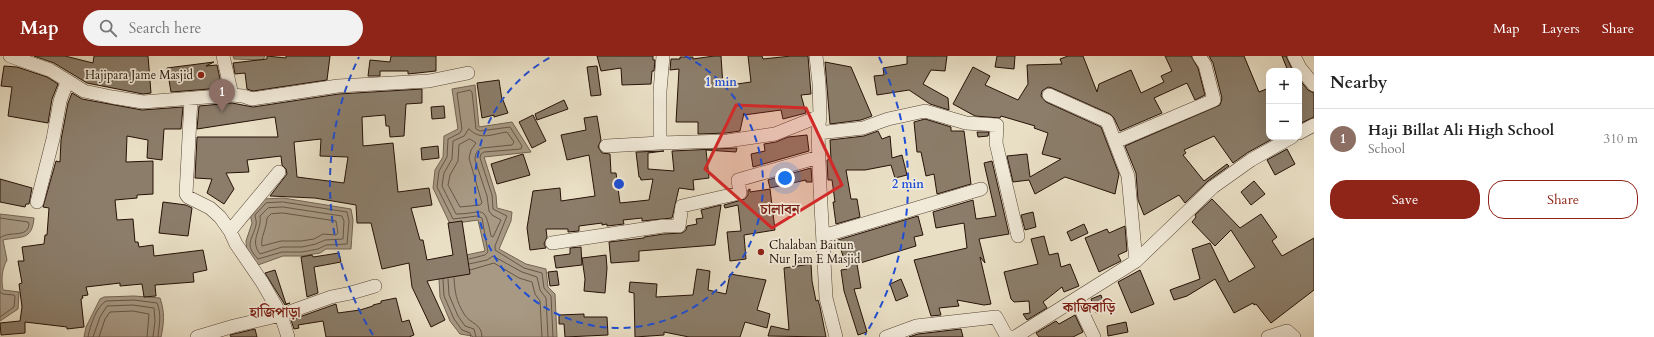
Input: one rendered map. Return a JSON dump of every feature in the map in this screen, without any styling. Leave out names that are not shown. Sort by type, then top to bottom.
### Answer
[{"type":"street","points":[[10,56],[50,70],[67,82],[84,91],[143,102],[232,95],[252,99],[338,86],[429,81],[468,73]]},
{"type":"street","points":[[223,56],[232,95]]},
{"type":"street","points":[[660,142],[660,91],[663,56]]},
{"type":"street","points":[[816,56],[820,116],[818,133],[826,298],[836,337]]},
{"type":"street","points":[[1115,142],[1214,100],[1205,65],[1199,56]]},
{"type":"street","points":[[1294,56],[1300,68],[1314,85]]},
{"type":"street","points":[[37,202],[53,139],[60,101],[67,82]]},
{"type":"street","points":[[1049,95],[1107,122],[1128,176],[1136,261]]},
{"type":"street","points":[[191,99],[186,194],[188,197],[210,208],[220,217],[230,231],[236,244],[262,282],[281,315],[288,337]]},
{"type":"street","points":[[818,133],[863,128],[888,119],[925,111],[966,123],[997,125],[996,143],[1018,236]]},
{"type":"street","points":[[606,146],[660,142],[728,141],[775,134],[820,116]]},
{"type":"street","points":[[1302,131],[1314,125]]},
{"type":"street","points":[[1011,337],[1015,337],[1136,261],[1213,187],[1250,160],[1287,140]]},
{"type":"street","points":[[552,243],[656,227],[679,226],[682,206],[740,193],[738,180],[819,157]]},
{"type":"street","points":[[230,231],[279,172]]},
{"type":"street","points":[[823,236],[981,189]]},
{"type":"street","points":[[197,337],[234,326],[281,315],[331,297],[375,286]]},
{"type":"street","points":[[1076,299],[1094,337]]},
{"type":"street","points":[[886,337],[916,326],[996,317],[1007,337]]},
{"type":"street","points":[[1268,337],[1286,330],[1294,337]]},
{"type":"highlighted area","points":[[736,105],[806,108],[842,185],[772,228],[705,169]]},
{"type":"water","points":[[233,56],[265,56],[263,60],[234,59]]},
{"type":"water","points":[[475,85],[479,127],[512,122],[531,152],[484,157],[496,195],[497,208],[512,212],[511,221],[499,249],[526,264],[546,269],[548,287],[555,294],[557,337],[473,337],[460,334],[450,321],[440,297],[438,261],[485,251],[478,220],[450,224],[433,188],[435,170],[443,157],[444,136],[458,129],[452,89]]},
{"type":"water","points":[[283,198],[351,209],[353,220],[351,249],[326,249],[320,253],[302,256],[283,256],[258,265],[247,251],[246,241],[252,223],[250,214],[264,199]]},
{"type":"water","points":[[0,214],[34,218],[31,231],[28,234],[3,240],[7,260],[2,274],[3,290],[19,292],[18,309],[0,321]]},
{"type":"water","points":[[134,296],[160,298],[164,318],[161,337],[84,337],[86,327],[100,299],[104,297]]},
{"type":"building","points":[[34,56],[65,56],[93,63],[94,56],[148,56],[151,93],[143,94],[87,83],[54,63]]},
{"type":"building","points":[[267,56],[286,58],[286,56],[330,56],[327,80],[253,91],[247,89],[245,73],[235,74],[233,63],[267,59]]},
{"type":"building","points":[[391,56],[436,56],[436,71],[408,74],[408,71],[380,71],[380,76],[368,76],[370,60],[390,62]]},
{"type":"building","points":[[597,56],[653,56],[653,60],[655,60],[651,84],[622,85],[621,68],[601,71]]},
{"type":"building","points":[[721,56],[723,86],[751,82],[748,56],[762,56],[763,59],[808,56],[811,94],[801,95],[806,113],[783,119],[781,110],[744,115],[744,113],[740,131],[726,133],[698,134],[698,122],[676,122],[679,69],[670,70],[671,59],[693,57],[693,59]]},
{"type":"building","points":[[907,56],[947,56],[945,71],[931,70],[923,84],[948,98],[949,110],[930,104],[909,90],[877,95],[874,76],[884,75],[883,68],[907,64]]},
{"type":"building","points":[[997,56],[1015,56],[1014,69],[995,67]]},
{"type":"building","points":[[1068,56],[1083,56],[1097,92],[1099,84],[1131,70],[1141,93],[1164,82],[1161,76],[1172,71],[1165,56],[1191,56],[1198,68],[1205,95],[1195,100],[1187,83],[1154,98],[1162,113],[1120,131],[1114,118],[1110,114],[1052,88],[1048,87],[1042,91],[1041,96],[1046,102],[1101,127],[1119,174],[1115,194],[1065,177],[1035,194],[1029,180],[1013,182],[1007,156],[1027,154],[1030,177],[1061,159],[1042,154],[1048,133],[1034,128],[1035,126],[1001,116],[1000,118],[975,116],[953,104],[973,67],[990,76],[985,85],[1018,100],[1028,84],[1027,65],[1062,64],[1060,59]]},
{"type":"building","points":[[1209,56],[1244,56],[1259,92],[1266,89],[1266,140],[1271,140],[1247,153],[1233,163],[1214,136],[1184,150],[1186,153],[1183,155],[1204,181],[1227,164],[1229,166],[1208,181],[1185,203],[1179,195],[1144,215],[1138,200],[1136,173],[1125,146],[1220,105],[1222,98],[1213,63]]},
{"type":"building","points":[[1282,56],[1286,56],[1292,68],[1287,68]]},
{"type":"building","points":[[214,62],[206,66],[217,65],[222,88],[171,92],[167,68]]},
{"type":"building","points":[[825,62],[851,67],[872,116],[861,120],[830,124]]},
{"type":"building","points":[[4,66],[17,67],[47,77],[58,84],[52,99],[48,123],[8,116],[12,87],[1,86]]},
{"type":"building","points":[[597,66],[601,95],[591,96],[587,67]]},
{"type":"building","points":[[499,80],[502,100],[508,113],[494,117],[494,115],[482,118],[477,83]]},
{"type":"building","points":[[1302,83],[1308,90],[1314,93],[1314,117],[1302,123]]},
{"type":"building","points":[[422,89],[422,103],[406,104],[404,136],[390,137],[389,126],[386,126],[385,115],[362,117],[363,146],[393,143],[398,192],[429,188],[432,205],[411,208],[420,240],[423,240],[427,260],[453,255],[448,223],[462,221],[470,274],[427,281],[445,320],[431,327],[412,287],[409,263],[382,269],[371,223],[357,223],[356,205],[315,198],[270,196],[287,174],[286,169],[282,165],[281,156],[247,160],[249,172],[226,173],[234,189],[224,204],[207,193],[212,179],[195,178],[197,137],[278,137],[275,117],[197,129],[199,106],[232,103],[253,107],[339,94]],"holes":[[[321,139],[320,156],[348,157],[344,183],[297,177],[294,142]]]},
{"type":"building","points":[[72,93],[82,99],[142,110],[183,107],[181,129],[164,129],[162,160],[147,158],[148,140],[127,136],[126,162],[153,161],[153,194],[137,195],[137,198],[115,200],[117,220],[133,219],[135,242],[138,242],[139,247],[153,245],[154,256],[203,250],[207,270],[193,273],[194,282],[155,285],[156,296],[144,297],[142,284],[120,286],[120,283],[86,287],[88,295],[82,296],[83,298],[81,299],[84,327],[67,329],[67,327],[25,322],[25,333],[1,335],[0,323],[20,321],[22,307],[19,284],[22,283],[18,261],[24,261],[22,247],[44,244],[45,235],[47,235],[49,208],[43,207],[56,161],[60,162],[61,140],[68,103]]},
{"type":"building","points":[[564,100],[568,109],[537,120],[535,114]]},
{"type":"building","points":[[444,106],[445,118],[432,119],[431,107]]},
{"type":"building","points":[[533,115],[546,141],[532,148],[519,122]]},
{"type":"building","points":[[597,116],[601,140],[598,147],[602,153],[610,154],[611,173],[616,173],[620,203],[649,200],[653,179],[641,180],[639,177],[636,152],[664,151],[648,153],[648,169],[674,171],[672,151],[737,148],[736,152],[706,150],[709,178],[693,180],[694,190],[679,188],[672,218],[642,221],[642,218],[623,220],[624,224],[607,226],[607,224],[602,225],[602,223],[579,226],[579,231],[568,232],[568,229],[546,229],[547,237],[544,244],[546,248],[530,250],[527,228],[533,191],[560,188],[561,201],[595,196],[589,155],[567,160],[561,135],[586,130],[584,118]]},
{"type":"building","points":[[925,119],[951,127],[951,131],[964,131],[971,184],[937,194],[934,174],[926,176],[921,152],[917,152],[914,122]]},
{"type":"building","points":[[878,131],[882,139],[890,136],[892,158],[902,155],[907,175],[895,178],[891,165],[865,170],[846,170],[851,199],[857,199],[860,217],[836,224],[832,180],[828,180],[827,160],[831,159],[830,140],[864,136]]},
{"type":"building","points":[[977,132],[989,132],[988,136],[978,137]]},
{"type":"building","points":[[807,135],[809,151],[753,167],[751,154],[765,151],[764,144],[776,142],[788,137]]},
{"type":"building","points":[[438,146],[439,158],[422,160],[421,148]]},
{"type":"building","points":[[1287,149],[1295,164],[1275,175],[1267,160]]},
{"type":"building","points":[[523,154],[530,175],[497,184],[491,164]]},
{"type":"building","points":[[992,161],[1009,234],[979,239],[985,263],[980,257],[991,304],[984,305],[957,300],[959,306],[939,308],[941,315],[931,316],[914,260],[967,248],[964,223],[936,228],[933,212],[973,200],[976,219],[996,216],[984,163]]},
{"type":"building","points":[[811,168],[812,182],[806,182],[806,180],[770,188],[768,180]]},
{"type":"building","points":[[0,179],[32,188],[29,204],[26,204],[25,207],[0,202]]},
{"type":"building","points":[[1254,181],[1265,194],[1251,205],[1241,192]]},
{"type":"building","points":[[750,189],[750,192],[770,189],[775,230],[744,235],[746,259],[730,261],[727,232],[741,231],[738,205],[725,208],[724,205],[745,199],[748,195],[748,190]]},
{"type":"building","points":[[1212,199],[1240,228],[1261,214],[1277,237],[1272,241],[1282,256],[1314,238],[1314,290],[1271,323],[1256,304],[1254,305],[1253,303],[1234,313],[1215,279],[1187,296],[1174,300],[1170,290],[1200,279],[1192,249],[1210,243],[1229,282],[1255,267],[1231,230],[1215,246],[1192,222],[1196,217],[1195,215]]},
{"type":"building","points":[[163,202],[186,205],[192,208],[188,236],[159,233]]},
{"type":"building","points":[[721,205],[715,245],[639,251],[639,261],[611,263],[609,242],[664,234],[682,233],[686,230],[687,226],[697,224],[696,219],[703,218],[701,210]]},
{"type":"building","points":[[1033,212],[1036,227],[1025,230],[1021,215]]},
{"type":"building","points":[[918,216],[923,235],[914,237],[916,246],[857,264],[861,288],[854,289],[867,332],[858,335],[844,291],[841,270],[847,269],[838,240]]},
{"type":"building","points":[[1084,224],[1088,233],[1071,241],[1067,232]]},
{"type":"building","points":[[1125,226],[1127,251],[1118,255],[1121,261],[1099,272],[1085,238],[1107,229],[1109,233]]},
{"type":"building","points":[[1044,236],[1049,255],[1058,253],[1061,267],[1070,264],[1079,286],[1064,292],[1062,287],[1043,302],[1047,308],[1027,320],[1023,314],[1030,313],[1029,301],[1014,302],[1011,299],[1004,272],[1038,264],[1031,239]]},
{"type":"building","points":[[581,247],[582,265],[556,268],[554,256],[570,254],[570,248]]},
{"type":"building","points":[[339,253],[341,262],[314,267],[318,293],[307,297],[301,257],[312,255],[313,257]]},
{"type":"building","points":[[606,255],[607,268],[605,293],[584,291],[585,279],[582,258]]},
{"type":"building","points":[[811,264],[812,281],[816,301],[818,300],[820,307],[826,337],[768,336],[771,326],[789,330],[784,268]]},
{"type":"building","points":[[697,269],[710,271],[708,290],[726,294],[730,274],[766,280],[757,310],[770,314],[767,328],[745,322],[740,337],[689,337],[664,332],[664,335],[635,337],[634,293],[629,292],[630,282],[657,284],[656,297],[693,295]]},
{"type":"building","points":[[275,270],[286,304],[290,303],[285,305],[265,273]]},
{"type":"building","points":[[1140,270],[1154,304],[1131,313],[1118,282]]},
{"type":"building","points":[[557,271],[559,285],[550,286],[548,272]]},
{"type":"building","points":[[901,279],[908,296],[896,301],[890,284]]},
{"type":"building","points":[[1101,295],[1106,310],[1096,313],[1091,299]]},
{"type":"building","points":[[396,298],[402,322],[409,320],[414,335],[409,337],[326,337],[323,321],[298,325],[299,328],[294,329],[291,320],[336,304],[338,313],[360,310],[381,303],[381,301]]},
{"type":"building","points":[[584,314],[584,317],[607,317],[608,335],[565,337],[564,324],[559,324],[559,315]]},
{"type":"building","points":[[1075,315],[1083,332],[1073,337],[1039,337],[1036,333],[1056,321],[1059,324]]},
{"type":"building","points":[[1126,322],[1128,332],[1108,336],[1107,326]]},
{"type":"building","points":[[255,329],[257,337],[231,337],[230,335]]},
{"type":"building","points":[[961,329],[963,337],[909,337],[918,334]]},
{"type":"place","name":"Hajipara Jame Masjid","points":[[201,75]]},
{"type":"place","name":"Haji Billat Ali High School","points":[[222,112]]},
{"type":"place","name":"Chalaban Baitun Nur Jam E Masjid","points":[[761,252]]},
{"type":"district","name":"চালাবন","points":[[780,209]]},
{"type":"district","name":"কাজিবাড়ি","points":[[1089,307]]},
{"type":"district","name":"হাজিপাড়া","points":[[275,312]]}]
